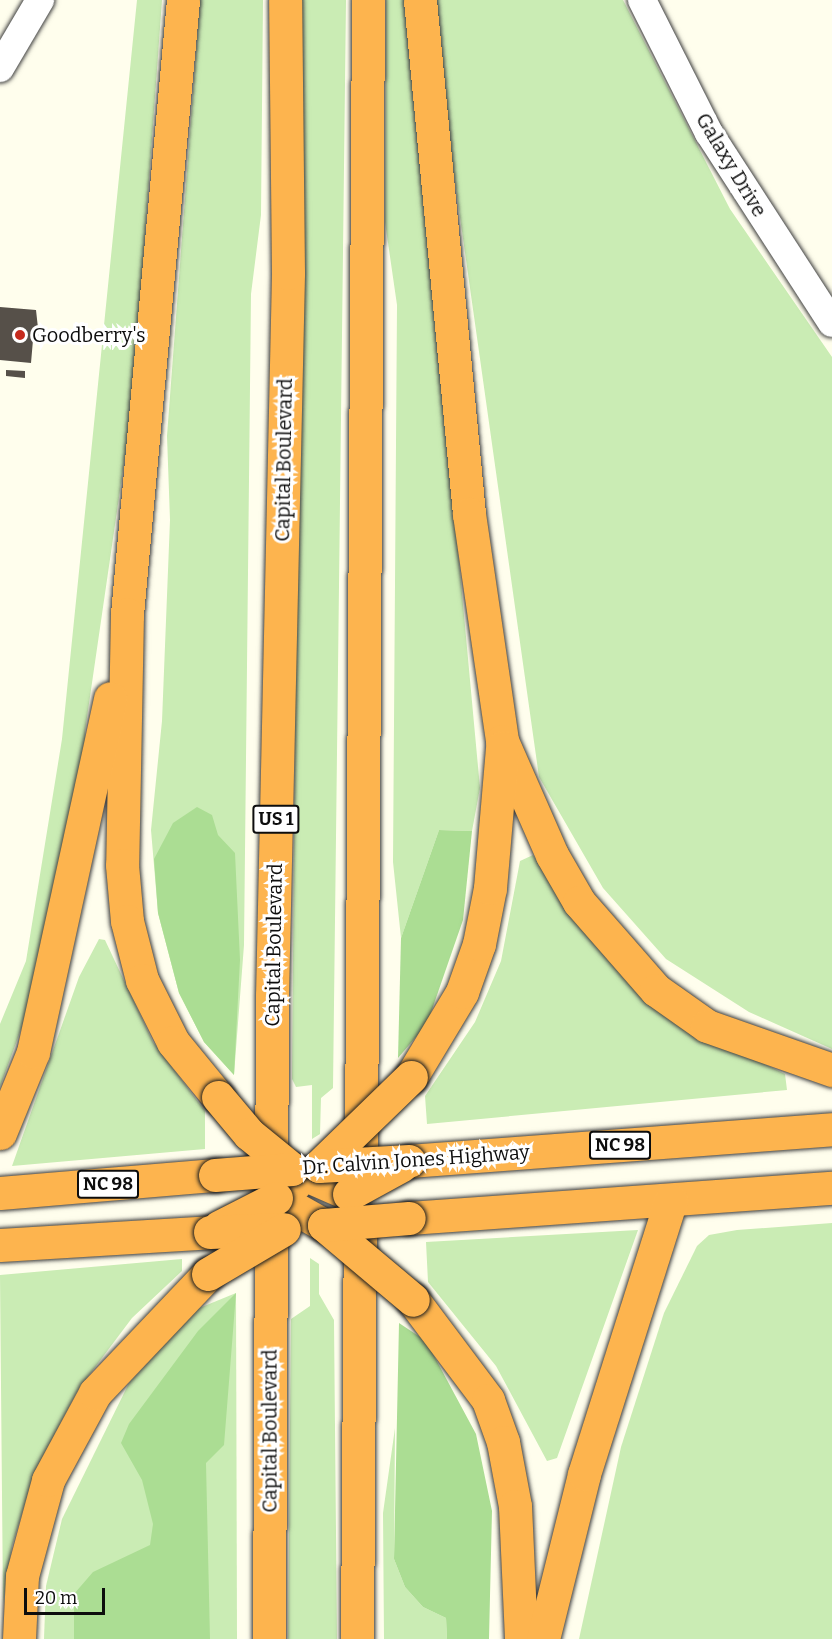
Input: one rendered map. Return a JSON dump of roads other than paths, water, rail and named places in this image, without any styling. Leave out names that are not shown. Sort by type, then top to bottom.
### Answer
[{"type":"highway","points":[[183,0],[126,614],[122,865],[127,921],[142,980],[173,1042],[249,1134],[348,1194],[409,1218]]},
{"type":"highway","name":"Capital Boulevard","points":[[269,1639],[272,984],[288,273],[285,0]]},
{"type":"highway","points":[[357,1639],[368,0]]},
{"type":"highway","points":[[210,1232],[276,1198],[411,1077],[462,992],[479,944],[490,888],[502,741],[469,514],[420,0]]},
{"type":"highway","points":[[0,1132],[33,1052],[126,614]]},
{"type":"highway","points":[[502,741],[552,855],[579,902],[656,990],[707,1026],[832,1070]]},
{"type":"highway","name":"Dr. Calvin Jones Highway","points":[[0,1192],[832,1129]]},
{"type":"highway","points":[[19,1639],[22,1576],[48,1480],[95,1393],[208,1274],[305,1223],[348,1194],[409,1161]]},
{"type":"highway","points":[[215,1175],[276,1198],[305,1223],[413,1300],[488,1400],[503,1442],[515,1506],[521,1639]]},
{"type":"highway","points":[[0,1245],[832,1188]]},
{"type":"highway","points":[[543,1639],[584,1474],[671,1200]]},
{"type":"street","points":[[2,62],[40,0]]},
{"type":"street","name":"Galaxy Drive","points":[[642,0],[708,133],[832,323]]},
{"type":"place","name":"Goodberry's","points":[[20,335]]}]
